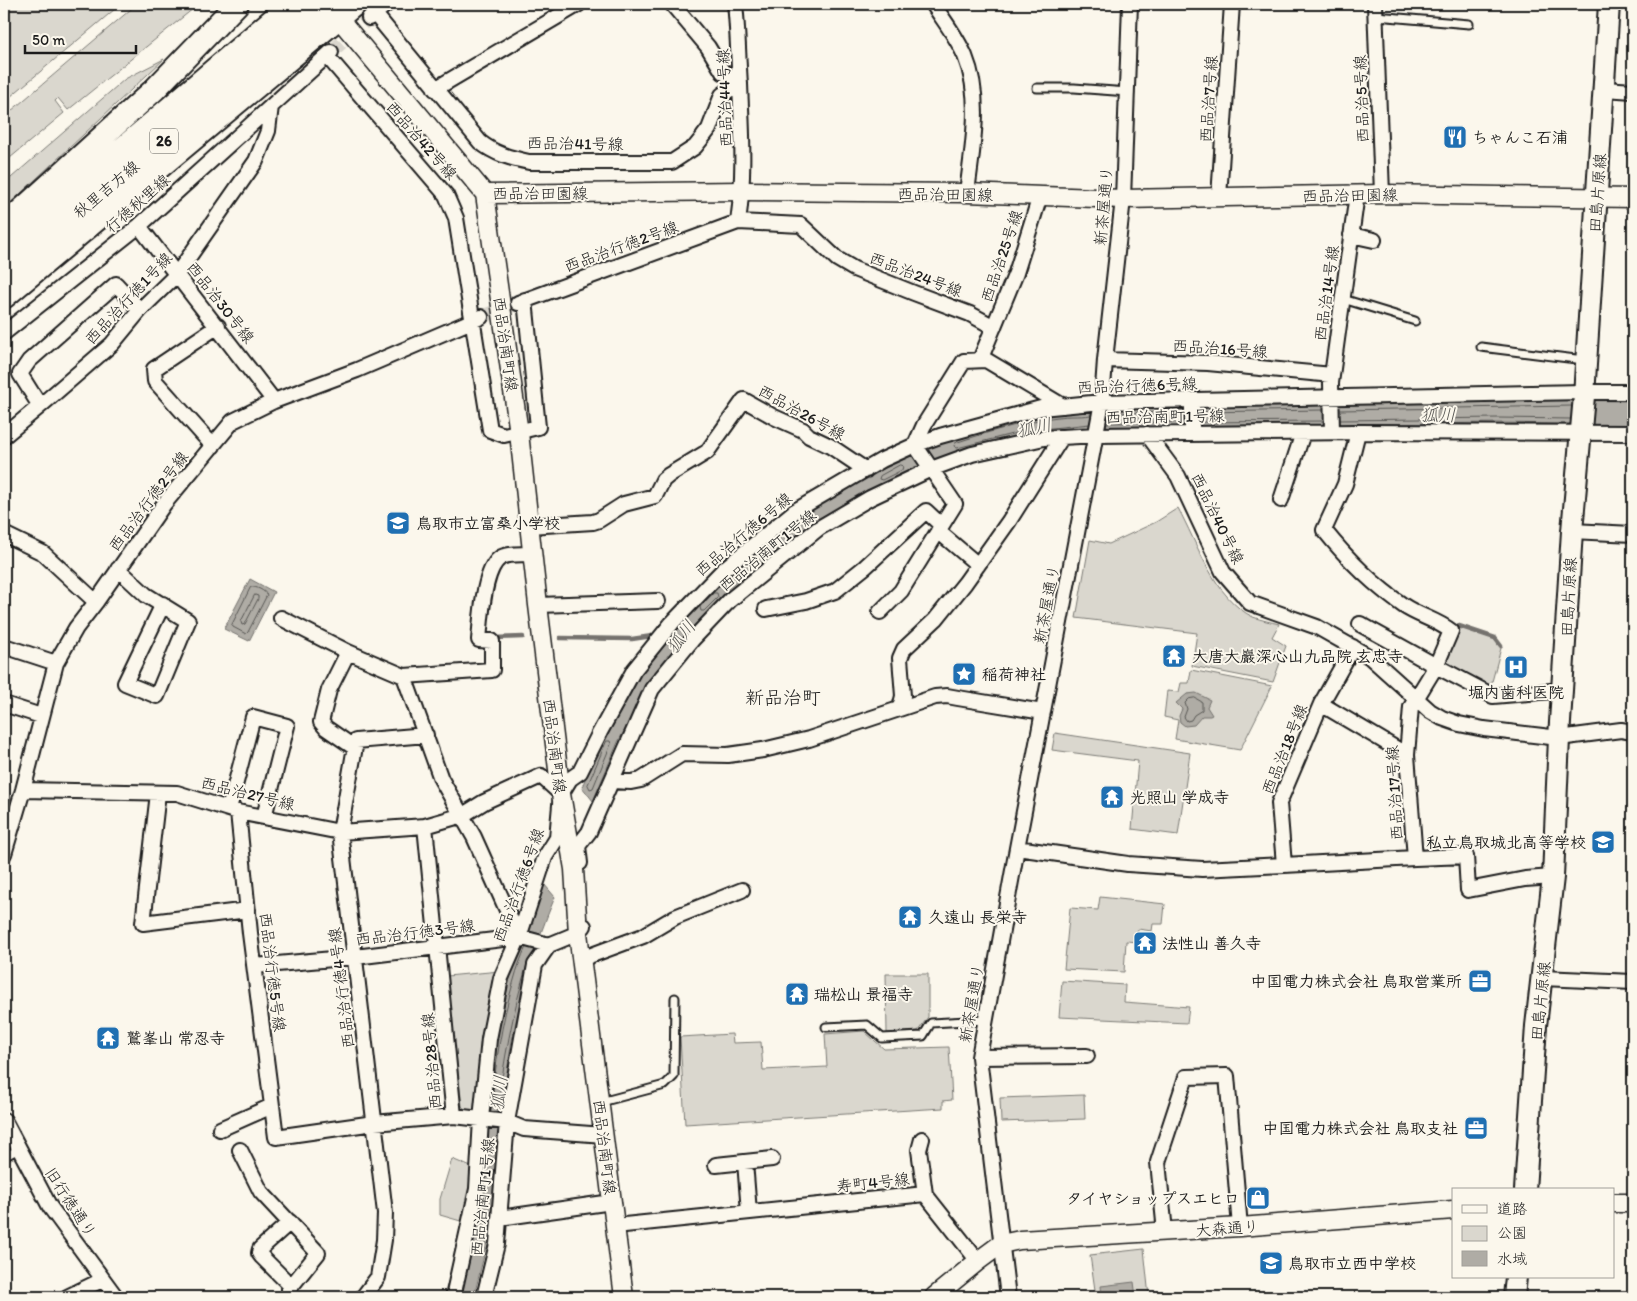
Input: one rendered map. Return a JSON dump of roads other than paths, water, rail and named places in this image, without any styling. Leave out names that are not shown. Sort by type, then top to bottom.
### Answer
[{"type":"main road","points":[[4,226],[154,90],[237,4]]},
{"type":"main road","name":"秋里吉方線","points":[[4,250],[291,4]]},
{"type":"main road","name":"田島片原線","points":[[1525,1188],[1536,1026],[1553,877],[1559,738],[1572,531],[1584,394],[1609,4]]},
{"type":"main road","points":[[4,297],[330,9],[366,12]]},
{"type":"main road","name":"秋里吉方線","points":[[4,274],[175,131],[330,9]]},
{"type":"main road","points":[[1514,1297],[1516,1278]]},
{"type":"street","points":[[366,12],[387,4]]},
{"type":"street","points":[[436,89],[579,4]]},
{"type":"street","points":[[672,4],[708,47],[723,72],[740,83]]},
{"type":"street","name":"西品治44号線","points":[[735,4],[739,41],[744,148],[742,191]]},
{"type":"street","points":[[933,4],[958,42],[973,82],[976,114],[967,193]]},
{"type":"street","name":"新茶屋通り","points":[[1008,1297],[979,1057],[1102,402],[1123,199],[1130,4]]},
{"type":"street","name":"西品治7号線","points":[[1219,197],[1232,4]]},
{"type":"street","name":"西品治田園線","points":[[330,9],[485,194],[742,191],[967,193],[1123,199],[1357,194],[1633,198]]},
{"type":"street","name":"西品治5号線","points":[[1375,10],[1382,194]]},
{"type":"street","name":"西品治41号線","points":[[366,12],[436,89],[480,142],[492,151],[509,158],[529,162],[672,162],[695,146],[703,137],[722,95],[740,83]]},
{"type":"street","name":"行徳秋里線","points":[[4,333],[139,226],[329,54]]},
{"type":"street","name":"西品治42号線","points":[[329,54],[446,195],[456,218],[477,318],[490,430],[504,435],[519,433]]},
{"type":"street","points":[[1605,89],[1633,91]]},
{"type":"street","name":"西品治行徳1号線","points":[[4,436],[112,344],[140,310],[177,274],[256,161],[268,132],[271,106]]},
{"type":"street","points":[[738,222],[742,191]]},
{"type":"street","name":"西品治南町線","points":[[485,194],[519,433],[561,794],[574,869],[581,959],[624,1297]]},
{"type":"street","name":"西品治14号線","points":[[1332,430],[1330,400],[1332,375],[1357,194]]},
{"type":"street","name":"西品治25号線","points":[[994,327],[1016,273],[1040,196]]},
{"type":"street","name":"西品治行徳2号線","points":[[519,433],[538,427],[521,302],[738,222]]},
{"type":"street","name":"西品治24号線","points":[[738,222],[801,225],[838,259],[854,269],[970,314],[994,327]]},
{"type":"street","name":"西品治30号線","points":[[139,226],[274,401]]},
{"type":"street","points":[[1351,235],[1374,240]]},
{"type":"street","points":[[40,406],[20,374],[29,362],[116,284],[140,310]]},
{"type":"street","name":"西品治行徳2号線","points":[[4,854],[23,790],[56,663],[76,628],[164,504],[234,421],[274,401],[357,370],[477,318]]},
{"type":"street","points":[[213,446],[155,381],[154,369],[218,326]]},
{"type":"street","points":[[980,360],[994,327]]},
{"type":"street","points":[[880,612],[901,592],[955,504],[917,447],[924,425],[964,361],[986,360],[1063,406]]},
{"type":"street","name":"西品治16号線","points":[[1105,360],[1208,363],[1332,375]]},
{"type":"street","name":"西品治行徳6号線","points":[[454,1297],[477,1190],[481,1119],[489,1039],[501,978],[521,937],[545,857],[557,838],[561,794],[570,779],[580,772],[634,670],[672,623],[723,570],[795,511],[866,470],[940,436],[1032,411],[1063,406],[1102,402],[1330,400],[1633,392]]},
{"type":"street","name":"西品治26号線","points":[[529,526],[593,522],[624,504],[655,496],[664,480],[707,452],[744,400],[774,417],[803,430],[809,436],[830,446],[866,470]]},
{"type":"street","points":[[1192,400],[1192,433]]},
{"type":"street","name":"西品治南町1号線","points":[[578,933],[584,927],[578,846],[589,832],[652,689],[692,640],[730,600],[818,528],[870,498],[930,468],[972,454],[1044,438],[1097,435],[1303,433],[1332,430],[1358,432],[1581,430],[1633,432]]},
{"type":"street","name":"西品治17号線","points":[[1358,432],[1345,484],[1324,530],[1350,562],[1383,591],[1406,607],[1444,625],[1452,631],[1436,666],[1411,707],[1407,755],[1415,858],[1466,856],[1468,890],[1525,879],[1553,877]]},
{"type":"street","points":[[1281,500],[1303,433]]},
{"type":"street","name":"西品治40号線","points":[[1147,434],[1178,476],[1223,572],[1250,603],[1317,627],[1353,647],[1370,657],[1430,712],[1459,724],[1484,730],[1559,738],[1621,730],[1633,732]]},
{"type":"street","points":[[900,708],[903,696],[900,658],[904,649],[952,601],[1009,521],[1062,437]]},
{"type":"street","points":[[766,609],[806,601],[835,591],[926,511],[940,528],[978,565]]},
{"type":"street","points":[[1572,531],[1633,534]]},
{"type":"street","points":[[4,534],[43,553],[96,602]]},
{"type":"street","points":[[281,618],[348,652],[404,676],[492,670],[492,641],[480,640],[482,602],[493,565],[502,556],[532,554]]},
{"type":"street","points":[[118,569],[146,594],[163,604],[188,620],[157,696],[125,683],[163,604]]},
{"type":"street","points":[[538,605],[658,601]]},
{"type":"street","points":[[1360,624],[1493,696],[1563,690]]},
{"type":"street","points":[[4,646],[56,663]]},
{"type":"street","points":[[1321,704],[1353,647]]},
{"type":"street","points":[[348,652],[329,690],[322,722],[326,728],[355,748],[356,741],[426,735]]},
{"type":"street","points":[[404,676],[441,779],[474,837],[521,937]]},
{"type":"street","points":[[612,781],[630,782],[641,780],[682,754],[718,755],[763,750],[809,739],[924,700],[947,696],[1043,712]]},
{"type":"street","points":[[4,704],[41,716]]},
{"type":"street","name":"西品治18号線","points":[[1284,866],[1279,803],[1321,704],[1407,755]]},
{"type":"street","points":[[234,811],[253,717],[287,726],[264,817]]},
{"type":"street","name":"西品治行徳4号線","points":[[355,748],[340,832],[385,1212],[378,1277],[363,1297]]},
{"type":"street","name":"西品治27号線","points":[[23,790],[178,793],[234,811],[340,832],[425,826],[462,815],[484,802],[541,776],[561,794]]},
{"type":"street","points":[[158,793],[143,923],[248,910]]},
{"type":"street","name":"西品治行徳5号線","points":[[234,811],[276,1137]]},
{"type":"street","name":"西品治28号線","points":[[276,1137],[374,1123],[454,1116],[425,826]]},
{"type":"street","points":[[1017,848],[1128,864],[1202,869],[1415,858]]},
{"type":"street","points":[[581,959],[643,936],[675,917],[742,890]]},
{"type":"street","points":[[545,943],[578,933]]},
{"type":"street","name":"西品治行徳3号線","points":[[255,966],[355,957],[521,937],[545,943]]},
{"type":"street","name":"西品治南町1号線","points":[[484,1297],[496,1244],[508,1122],[535,965],[545,943]]},
{"type":"street","points":[[1542,978],[1633,982]]},
{"type":"street","points":[[979,1057],[1087,1056]]},
{"type":"street","points":[[1165,1232],[1158,1162],[1186,1077],[1227,1076],[1240,1227]]},
{"type":"street","points":[[220,1129],[272,1106]]},
{"type":"street","points":[[454,1116],[508,1122],[524,1129],[604,1135]]},
{"type":"street","name":"旧行徳通り","points":[[4,1120],[50,1207],[116,1297]]},
{"type":"street","points":[[922,1139],[919,1150],[925,1194]]},
{"type":"street","points":[[240,1150],[261,1192],[290,1222],[318,1253],[290,1292],[259,1253],[260,1249],[290,1222]]},
{"type":"street","points":[[716,1165],[772,1159]]},
{"type":"street","points":[[745,1162],[749,1212]]},
{"type":"street","name":"寿町4号線","points":[[615,1226],[925,1194],[978,1261]]},
{"type":"street","points":[[499,1218],[612,1202]]},
{"type":"street","points":[[1614,1203],[1633,1202]]},
{"type":"street","name":"大森通り","points":[[1001,1244],[1020,1240],[1240,1227],[1452,1210]]},
{"type":"street","points":[[936,1297],[1001,1244]]},
{"type":"street","points":[[67,1297],[102,1280]]},
{"type":"lane","points":[[1375,10],[1468,24]]},
{"type":"lane","points":[[1037,88],[1074,88],[1128,92]]},
{"type":"lane","points":[[1342,299],[1414,320]]},
{"type":"lane","points":[[1481,347],[1586,360]]},
{"type":"lane","points":[[599,1102],[665,1085],[674,1076],[675,998]]},
{"type":"lane","points":[[826,1027],[867,1025],[882,1038],[923,1036],[931,1023],[985,1020]]},
{"type":"lane","points":[[4,1157],[18,1149]]},
{"type":"water","name":"狐川","points":[[1545,400],[1633,401],[1633,425],[1498,423],[1111,427],[1082,429],[1002,441],[804,531],[738,583],[714,607],[646,692],[618,742],[593,801],[582,787],[608,727],[634,683],[664,641],[702,599],[792,522],[859,481],[928,449],[1000,425],[1077,410],[1078,412],[1111,408]]},
{"type":"water","points":[[250,579],[274,592],[249,641],[224,629]]},
{"type":"water","points":[[1196,693],[1210,700],[1207,707],[1212,715],[1202,716],[1194,725],[1185,726],[1180,722],[1179,716],[1182,709],[1176,703],[1187,694]]},
{"type":"water","name":"狐川","points":[[544,884],[555,897],[524,989],[511,1046],[487,1242],[474,1297],[460,1297],[482,1192],[495,1040],[511,974]]},
{"type":"water","points":[[1134,1282],[1136,1297],[1102,1297],[1101,1286]]},
{"type":"waterway","points":[[1459,626],[1495,638],[1501,646]]},
{"type":"waterway","points":[[560,638],[632,639],[652,636]]},
{"type":"waterway","points":[[494,638],[523,637]]},
{"type":"tunnel","points":[[331,52],[369,18]]},
{"type":"tunnel","points":[[481,317],[517,303]]},
{"type":"place","name":"ちゃんこ石浦","points":[[1455,137]]},
{"type":"place","name":"鳥取市立富桑小学校","points":[[398,523]]},
{"type":"place","name":"大唐大巖深心山九品院 玄忠寺","points":[[1174,656]]},
{"type":"place","name":"堀内歯科医院","points":[[1516,667]]},
{"type":"place","name":"稲荷神社","points":[[964,674]]},
{"type":"place","name":"光照山 学成寺","points":[[1112,797]]},
{"type":"place","name":"私立鳥取城北高等学校","points":[[1603,842]]},
{"type":"place","name":"久遠山 長栄寺","points":[[910,917]]},
{"type":"place","name":"法性山 善久寺","points":[[1145,943]]},
{"type":"place","name":"中国電力株式会社 鳥取営業所","points":[[1480,981]]},
{"type":"place","name":"瑞松山 景福寺","points":[[797,994]]},
{"type":"place","name":"鷲峯山 常忍寺","points":[[108,1038]]},
{"type":"place","name":"中国電力株式会社 鳥取支社","points":[[1476,1128]]},
{"type":"place","name":"タイヤショップスエヒロ","points":[[1258,1198]]},
{"type":"place","name":"鳥取市立西中学校","points":[[1271,1263]]},
{"type":"district","name":"新品治町","points":[[783,697]]}]
